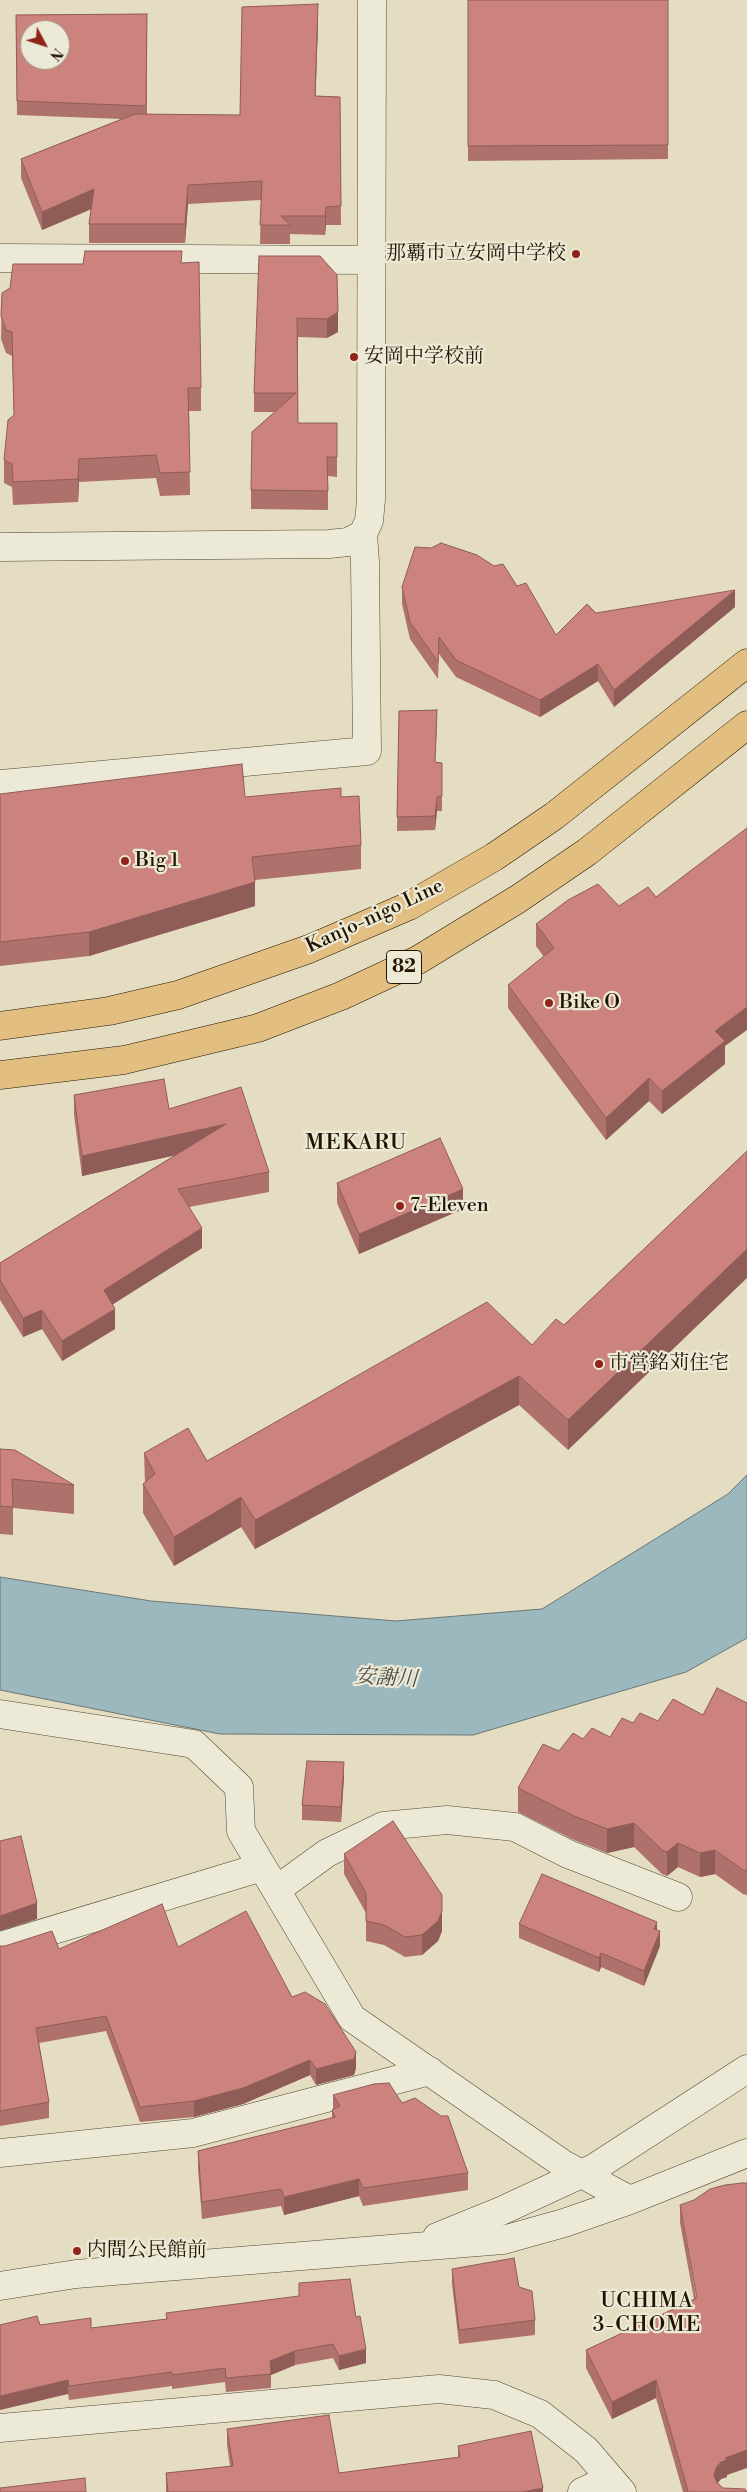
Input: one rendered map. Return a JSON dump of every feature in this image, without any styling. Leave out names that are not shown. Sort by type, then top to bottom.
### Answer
[{"type":"main road","name":"Kanjo-nigo Line","points":[[0,1026],[109,1011],[178,995],[309,949],[409,906],[494,857],[554,816],[747,663]]},
{"type":"main road","name":"82","points":[[0,1075],[124,1060],[258,1028],[341,996],[418,960],[518,899],[587,852],[747,725]]},
{"type":"street","points":[[0,784],[367,751],[363,534],[369,521],[371,500],[372,0]]},
{"type":"street","points":[[0,258],[371,260]]},
{"type":"street","points":[[0,547],[329,544],[348,542],[363,534]]},
{"type":"street","points":[[0,1714],[194,1744],[238,1787],[241,1831],[352,2018],[580,2175],[630,2200]]},
{"type":"street","points":[[276,1890],[327,1853],[383,1826],[447,1820],[515,1827],[568,1854],[678,1897]]},
{"type":"street","points":[[0,1946],[262,1867]]},
{"type":"street","points":[[408,2248],[501,2211],[580,2175],[747,2069]]},
{"type":"street","points":[[0,2154],[193,2133],[430,2071]]},
{"type":"street","points":[[0,2286],[76,2274],[504,2240],[564,2223],[630,2200],[747,2153]]},
{"type":"street","points":[[0,2428],[439,2388],[494,2395],[540,2414],[586,2450],[616,2486],[582,2492]]},
{"type":"water","name":"安謝川","points":[[747,1475],[747,1638],[686,1672],[473,1735],[220,1734],[0,1690],[0,1577],[151,1601],[396,1621],[542,1609],[728,1494]]},
{"type":"building","points":[[468,0],[668,0],[668,145],[468,146]]},
{"type":"building","points":[[318,4],[315,96],[340,97],[341,206],[326,207],[325,216],[281,216],[290,225],[260,225],[262,181],[188,185],[185,224],[89,224],[94,189],[42,212],[21,159],[135,114],[240,115],[242,7]]},
{"type":"building","points":[[147,14],[146,106],[17,101],[16,15]]},
{"type":"building","points":[[85,251],[182,251],[181,263],[199,262],[201,388],[188,388],[190,472],[160,473],[156,455],[79,459],[78,479],[13,482],[12,464],[4,460],[8,420],[14,415],[12,332],[6,330],[1,316],[2,293],[10,288],[13,264],[83,264]]},
{"type":"building","points":[[259,256],[320,256],[337,275],[338,312],[327,319],[297,318],[298,423],[337,423],[337,457],[327,457],[328,491],[251,490],[252,432],[296,393],[254,393]]},
{"type":"building","points":[[441,543],[477,555],[494,566],[503,564],[517,586],[526,583],[556,635],[587,604],[596,613],[735,590],[614,690],[598,664],[540,700],[456,660],[439,637],[438,662],[410,622],[402,587],[415,547],[431,548]]},
{"type":"building","points":[[437,710],[435,762],[442,763],[442,796],[437,797],[435,816],[397,817],[399,711]]},
{"type":"building","name":"Big 1","points":[[242,764],[245,797],[341,788],[341,797],[359,796],[361,845],[252,857],[255,882],[89,932],[0,942],[0,794]]},
{"type":"building","points":[[747,828],[747,1007],[715,1031],[725,1041],[662,1091],[649,1078],[606,1118],[508,985],[554,948],[536,924],[568,900],[598,884],[619,906],[648,887],[656,897]]},
{"type":"building","points":[[164,1079],[169,1109],[241,1087],[269,1172],[178,1189],[202,1228],[104,1290],[115,1309],[62,1341],[42,1310],[23,1318],[0,1280],[0,1263],[226,1124],[82,1156],[74,1095]]},
{"type":"building","name":"7-Eleven","points":[[440,1138],[463,1189],[359,1234],[337,1183]]},
{"type":"building","points":[[747,1151],[747,1249],[568,1420],[519,1376],[255,1520],[241,1497],[174,1537],[143,1484],[155,1474],[144,1453],[188,1428],[207,1461],[487,1302],[532,1345],[556,1319],[564,1325]]},
{"type":"building","points":[[0,1449],[15,1450],[74,1485],[12,1479],[13,1507],[0,1506]]},
{"type":"building","points":[[717,1688],[747,1703],[747,1871],[715,1850],[700,1853],[678,1843],[667,1852],[662,1850],[634,1823],[607,1829],[574,1816],[518,1788],[543,1744],[559,1751],[573,1733],[583,1739],[592,1728],[610,1737],[622,1718],[633,1723],[640,1713],[658,1721],[673,1699],[703,1715]]},
{"type":"building","points":[[307,1761],[344,1762],[341,1807],[302,1805]]},
{"type":"building","points":[[393,1821],[442,1895],[442,1911],[438,1921],[422,1935],[405,1937],[384,1925],[366,1921],[366,1893],[344,1854]]},
{"type":"building","points":[[21,1836],[37,1903],[0,1916],[0,1841]]},
{"type":"building","points":[[542,1874],[657,1922],[654,1929],[660,1931],[644,1971],[601,1953],[599,1958],[519,1924]]},
{"type":"building","points":[[162,1904],[178,1947],[246,1911],[292,1997],[305,1992],[325,2004],[356,2052],[354,2059],[316,2069],[310,2060],[243,2088],[194,2101],[140,2107],[106,2016],[36,2028],[49,2102],[0,2111],[0,1946],[52,1931],[59,1949]]},
{"type":"building","points":[[389,2083],[402,2103],[415,2098],[441,2116],[448,2116],[468,2173],[363,2188],[359,2179],[284,2197],[281,2189],[202,2202],[198,2151],[335,2117],[332,2110],[340,2106],[333,2095],[374,2084]]},
{"type":"building","points":[[747,2183],[747,2450],[725,2458],[727,2460],[721,2462],[716,2468],[714,2475],[717,2483],[723,2488],[745,2489],[747,2492],[687,2492],[656,2380],[612,2402],[586,2350],[697,2298],[680,2205],[694,2200],[710,2189]]},
{"type":"building","points":[[514,2258],[519,2287],[532,2291],[535,2320],[459,2330],[452,2269]]},
{"type":"building","points":[[350,2279],[356,2317],[360,2316],[366,2349],[339,2356],[333,2344],[295,2351],[270,2361],[271,2374],[226,2378],[225,2368],[172,2375],[172,2372],[69,2386],[68,2380],[0,2396],[0,2325],[37,2316],[40,2325],[91,2318],[91,2328],[167,2319],[166,2313],[299,2296],[299,2283]]},
{"type":"building","points":[[329,2415],[339,2473],[460,2457],[458,2446],[531,2431],[543,2488],[522,2492],[168,2492],[166,2473],[233,2466],[227,2429]]},
{"type":"building","points":[[85,2478],[86,2492],[0,2492],[0,2488]]},
{"type":"place","name":"那覇市立安岡中学校","points":[[576,254]]},
{"type":"place","name":"安岡中学校前","points":[[354,357]]},
{"type":"place","name":"Big 1","points":[[125,861]]},
{"type":"place","name":"Bike O","points":[[549,1003]]},
{"type":"place","name":"7-Eleven","points":[[400,1206]]},
{"type":"place","name":"市営銘苅住宅","points":[[599,1364]]},
{"type":"place","name":"内間公民館前","points":[[77,2251]]},
{"type":"district","name":"MEKARU","points":[[356,1144]]},
{"type":"district","name":"UCHIMA 3-CHOME","points":[[647,2314]]}]
